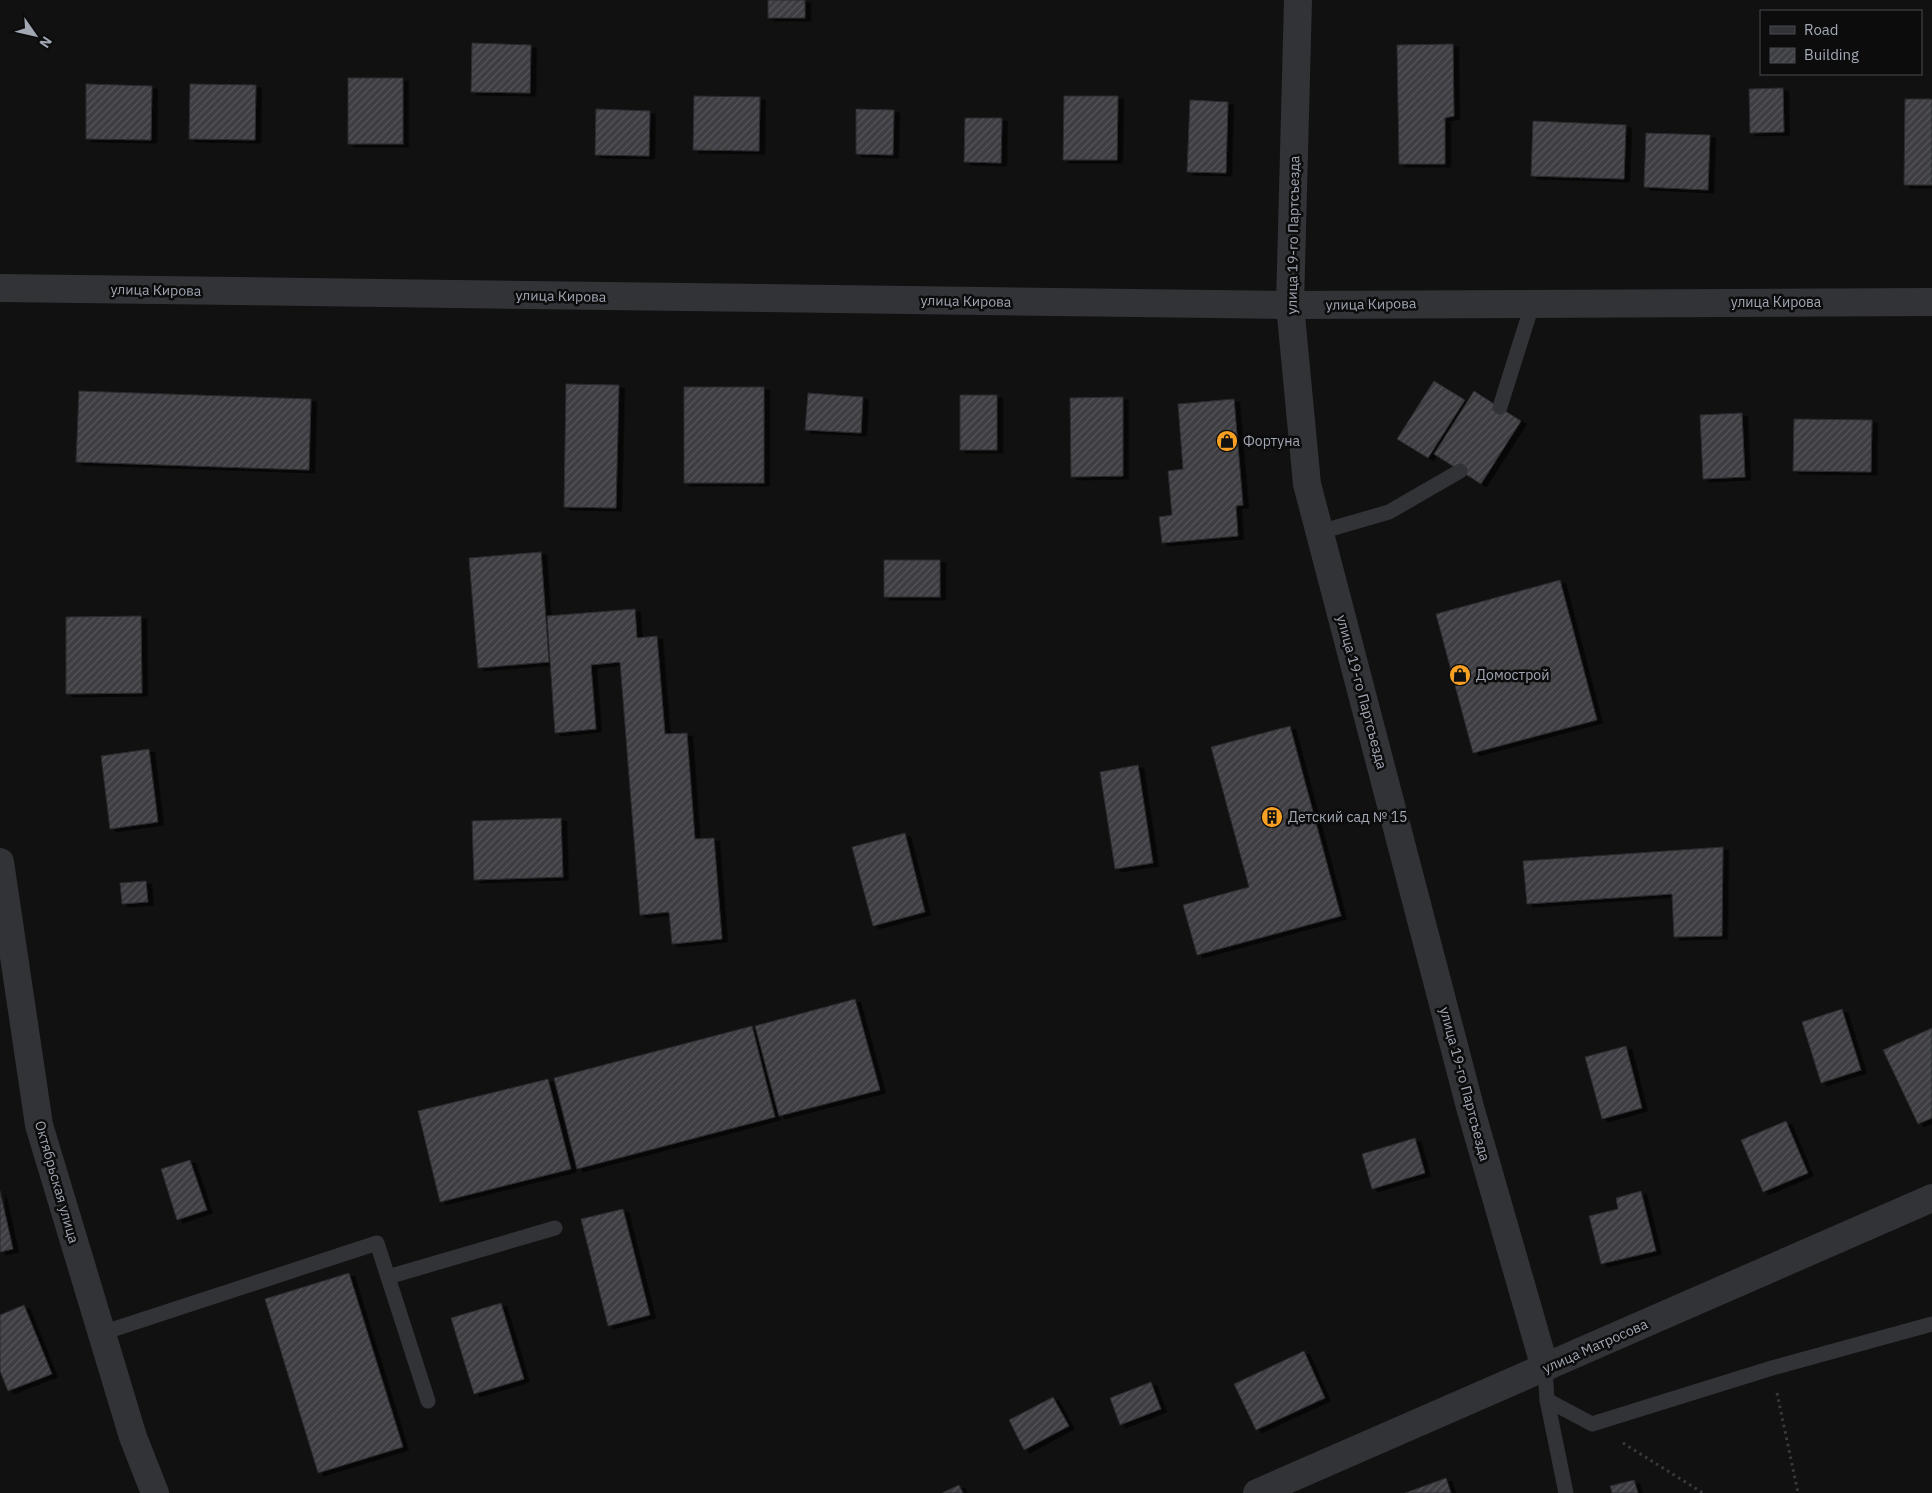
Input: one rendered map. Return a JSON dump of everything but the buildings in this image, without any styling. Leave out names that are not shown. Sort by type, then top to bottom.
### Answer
[{"type":"street","name":"улица 19-го Партсъезда","points":[[1298,0],[1290,305],[1307,484],[1470,1108],[1544,1368]]},
{"type":"street","name":"улица Кирова","points":[[0,288],[1290,305],[1533,302],[1932,302]]},
{"type":"street","name":"Октябрьская улица","points":[[0,862],[39,1125],[133,1437],[155,1493]]},
{"type":"street","name":"улица Матросова","points":[[1256,1493],[1932,1198]]},
{"type":"lane","points":[[1500,407],[1533,302]]},
{"type":"lane","points":[[1320,532],[1389,512],[1460,471]]},
{"type":"lane","points":[[388,1277],[555,1228]]},
{"type":"lane","points":[[102,1332],[377,1243],[428,1401]]},
{"type":"lane","points":[[1547,1400],[1592,1424],[1772,1368],[1932,1324]]},
{"type":"lane","points":[[1544,1368],[1547,1400],[1566,1493]]},
{"type":"path","points":[[1772,1368],[1798,1493]]},
{"type":"path","points":[[1592,1424],[1703,1493]]},
{"type":"place","name":"Фортуна","points":[[1227,441]]},
{"type":"place","name":"Домострой","points":[[1460,675]]},
{"type":"place","name":"Детский сад № 15","points":[[1272,817]]}]
